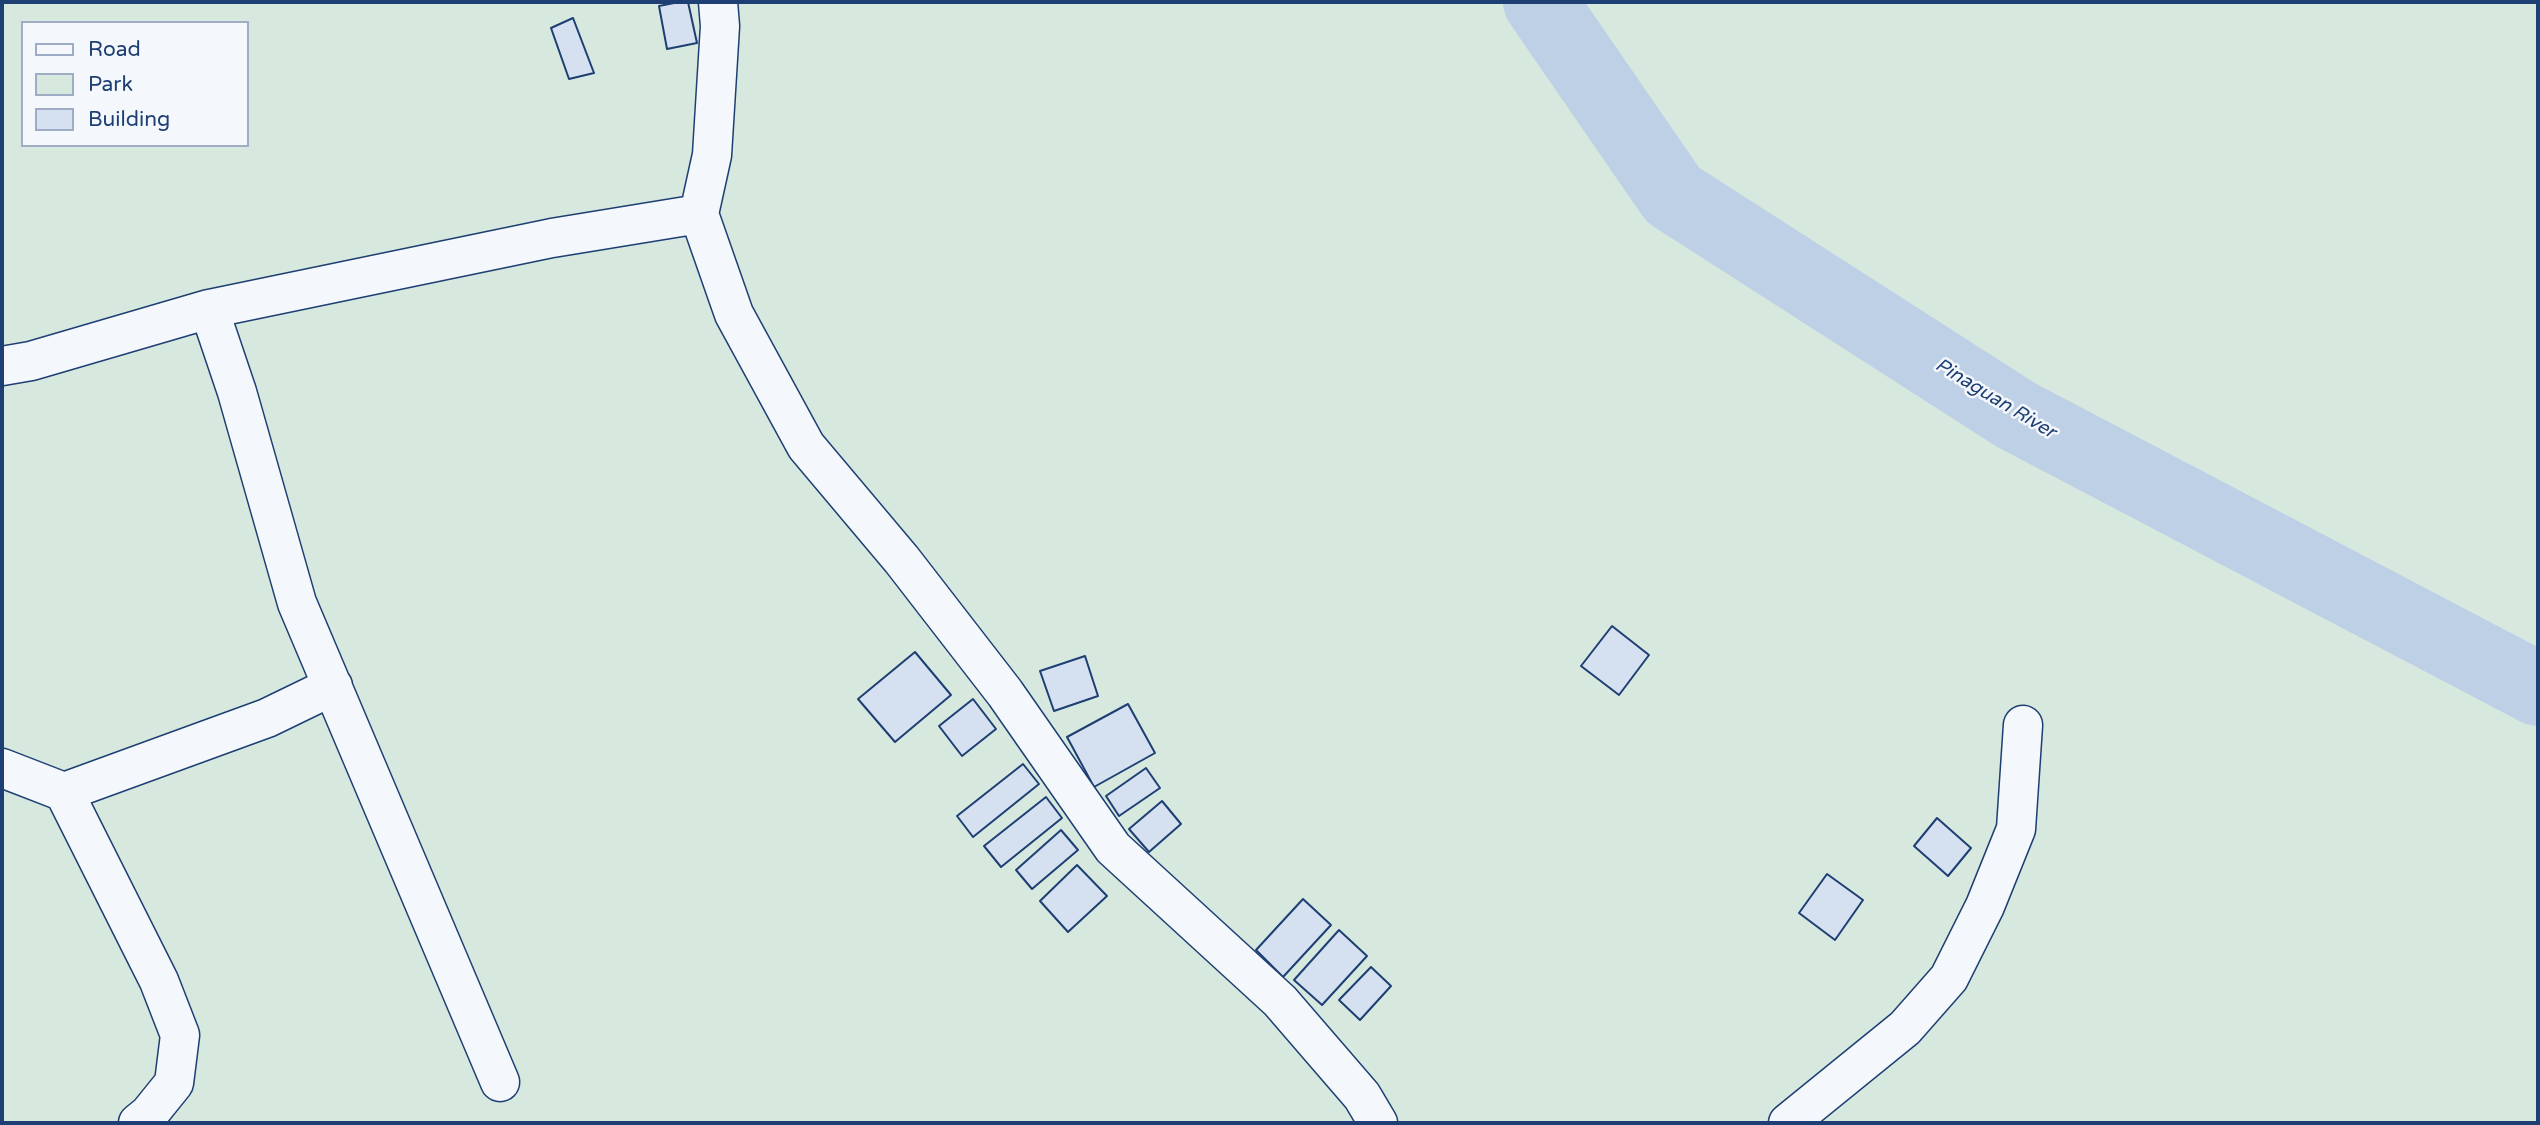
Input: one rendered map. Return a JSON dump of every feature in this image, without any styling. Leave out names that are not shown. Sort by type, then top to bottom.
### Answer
[{"type":"street","points":[[718,2],[720,26],[712,155],[699,214],[734,314],[806,446],[902,560],[1005,693],[1112,848],[1280,1001],[1362,1096],[1378,1123]]},
{"type":"street","points":[[2,366],[43,357],[209,309],[552,238],[699,214]]},
{"type":"street","points":[[209,309],[237,392],[297,603],[500,1082]]},
{"type":"street","points":[[2,768],[64,792],[267,718],[333,686]]},
{"type":"street","points":[[1788,1123],[1905,1028],[1949,978],[1985,906],[2016,829],[2024,725]]},
{"type":"street","points":[[64,792],[159,981],[180,1035],[174,1083],[149,1114],[138,1123]]},
{"type":"green space","points":[[2,2],[2538,2],[2538,1123],[2,1123]]},
{"type":"building","points":[[688,2],[697,43],[667,49],[659,6]]},
{"type":"building","points":[[573,18],[594,73],[569,79],[551,28]]},
{"type":"building","points":[[1612,626],[1649,655],[1619,695],[1581,666]]},
{"type":"building","points":[[915,652],[951,695],[895,742],[858,699]]},
{"type":"building","points":[[1085,656],[1098,696],[1054,711],[1040,671]]},
{"type":"building","points":[[973,699],[996,729],[962,756],[939,726]]},
{"type":"building","points":[[1128,704],[1155,753],[1094,787],[1067,737]]},
{"type":"building","points":[[1023,764],[1039,784],[973,837],[957,816]]},
{"type":"building","points":[[1146,768],[1160,788],[1119,816],[1106,796]]},
{"type":"building","points":[[1046,797],[1062,818],[1001,867],[984,846]]},
{"type":"building","points":[[1162,801],[1181,824],[1149,852],[1129,829]]},
{"type":"building","points":[[1937,818],[1971,848],[1948,876],[1914,846]]},
{"type":"building","points":[[1061,830],[1078,850],[1032,889],[1016,870]]},
{"type":"building","points":[[1077,865],[1107,896],[1068,932],[1040,901]]},
{"type":"building","points":[[1827,874],[1863,900],[1835,940],[1799,913]]},
{"type":"building","points":[[1303,899],[1331,925],[1283,977],[1256,950]]},
{"type":"building","points":[[1339,930],[1367,956],[1322,1005],[1294,980]]},
{"type":"building","points":[[1371,967],[1391,986],[1360,1020],[1339,1000]]},
{"type":"waterway","name":"Pinaguan River","points":[[1540,2],[1673,195],[2016,415],[2538,689]]}]
